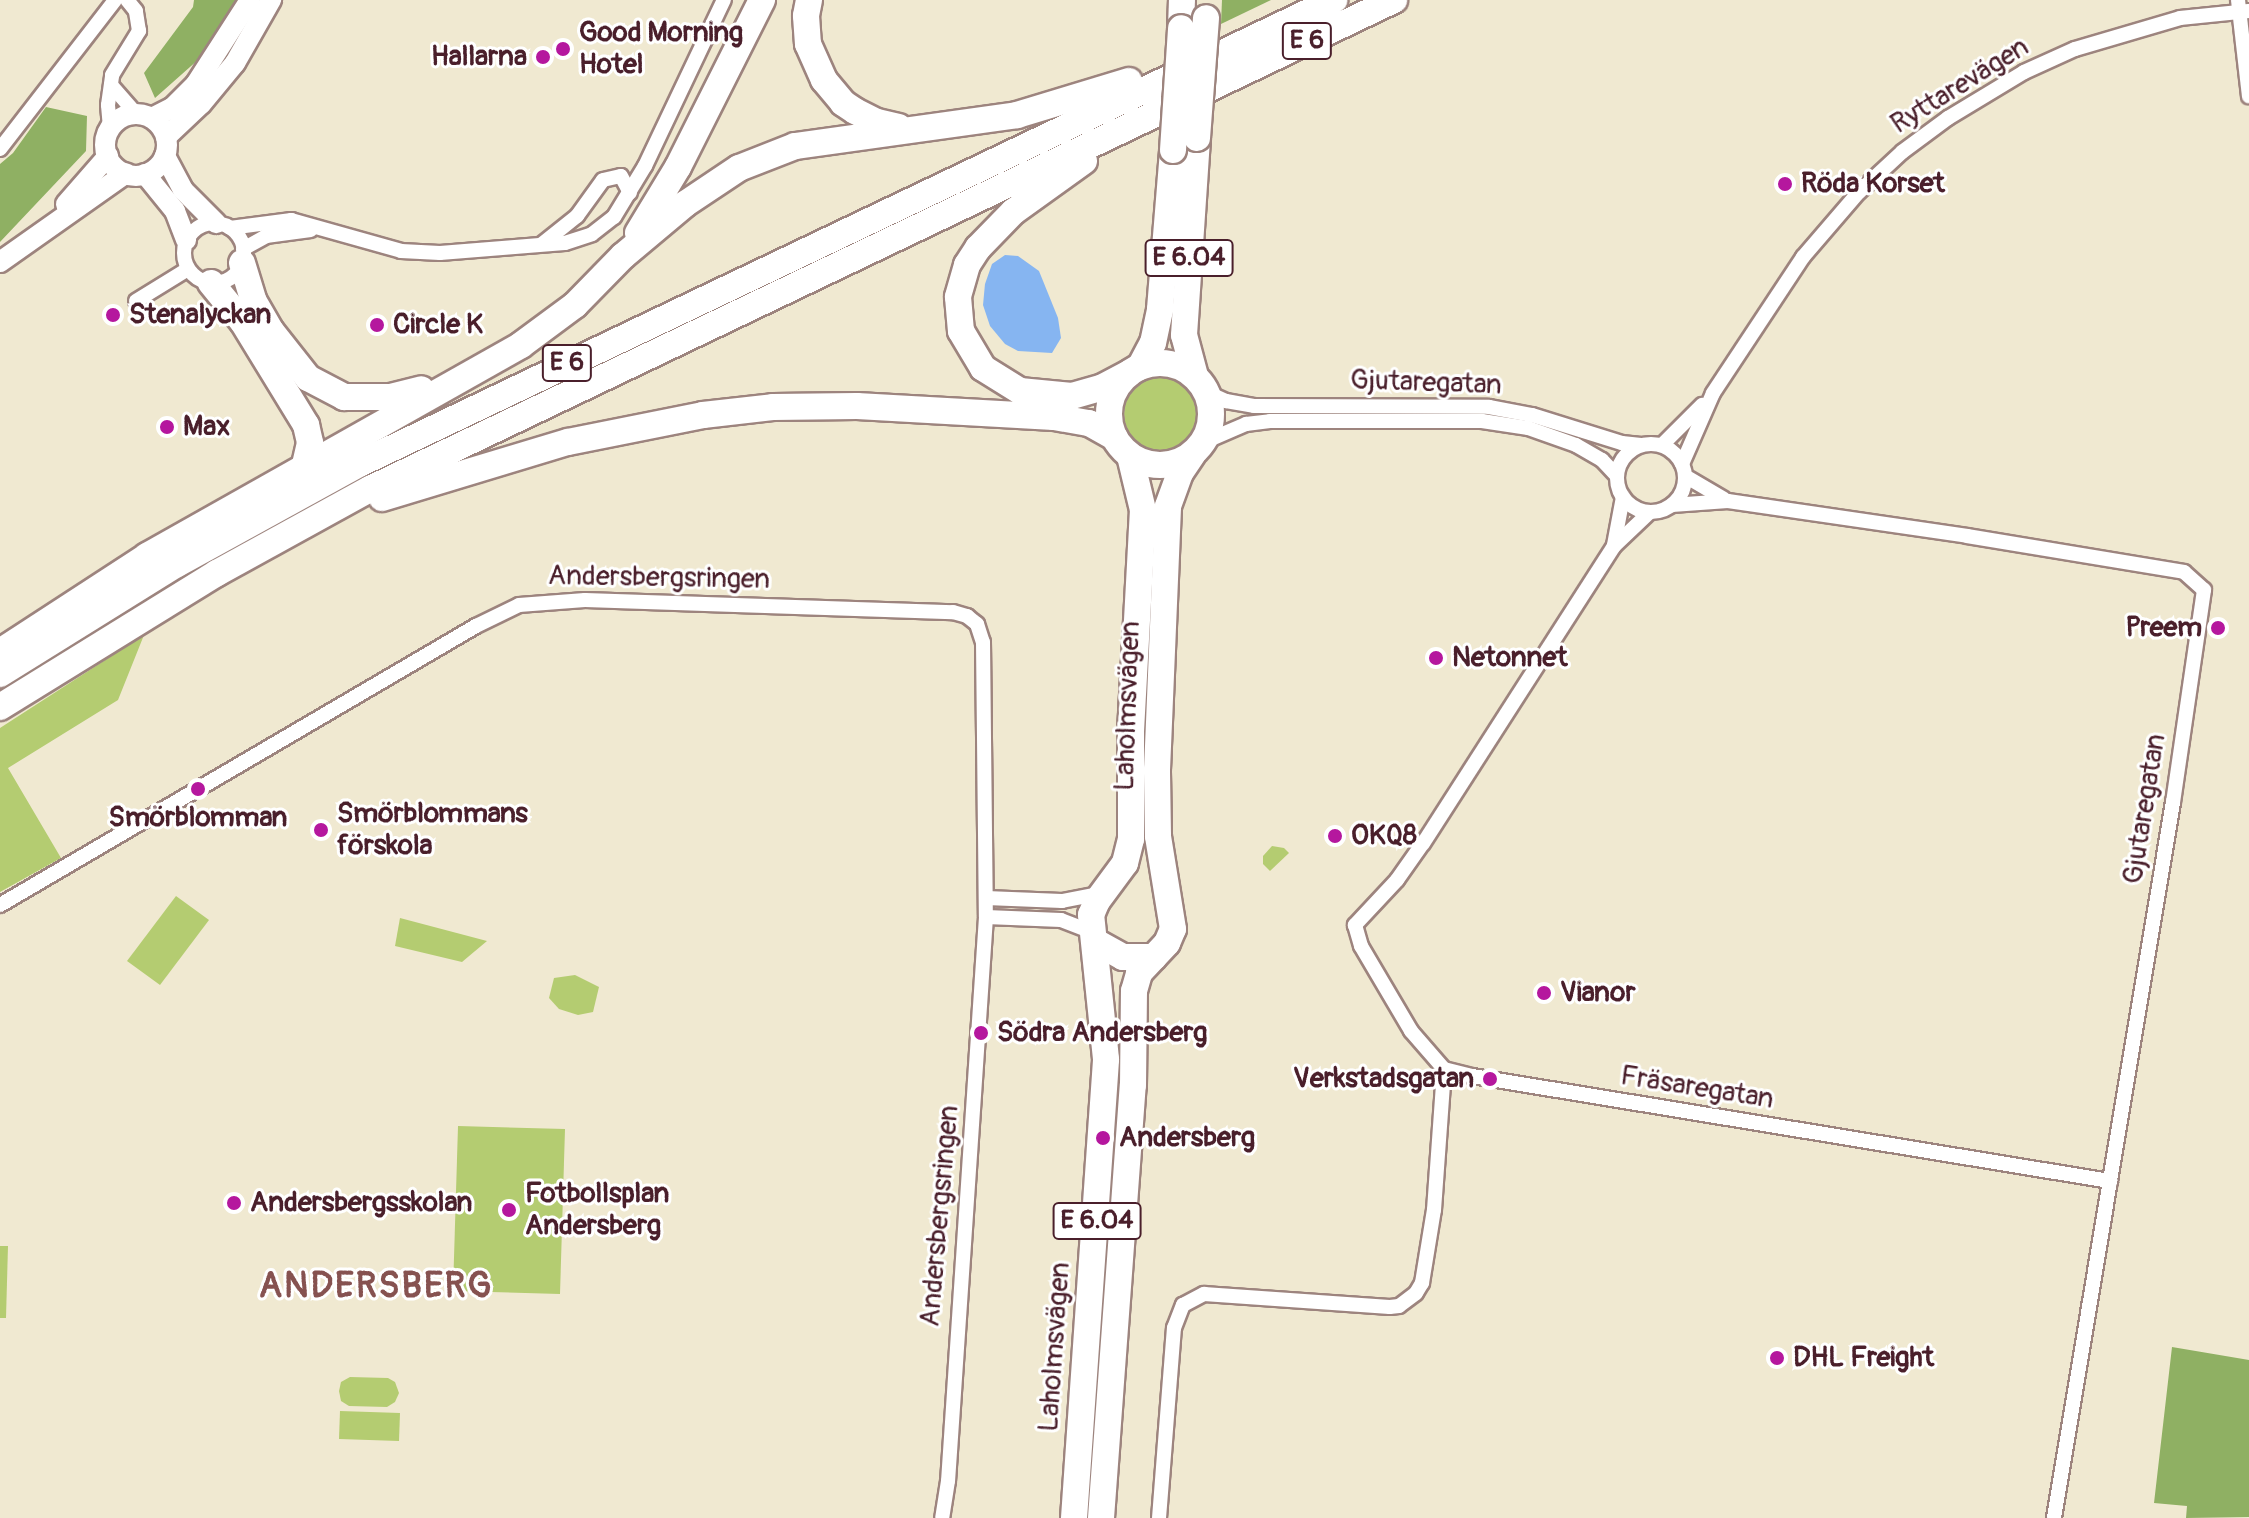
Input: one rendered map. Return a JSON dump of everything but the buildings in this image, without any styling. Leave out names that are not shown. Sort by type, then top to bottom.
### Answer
[{"type":"highway","points":[[623,256],[678,167],[762,0]]},
{"type":"highway","points":[[809,0],[806,16],[808,44],[824,80],[843,103],[866,117],[906,129]]},
{"type":"highway","name":"Laholmsvägen","points":[[1074,1518],[1105,1101],[1104,1014],[1091,915],[1125,863],[1131,839],[1131,731],[1143,510],[1122,446],[1109,422],[1111,398],[1153,343],[1160,309],[1182,0]]},
{"type":"highway","points":[[0,652],[147,556],[547,327],[623,256],[685,204],[739,168],[795,146],[992,120],[1091,95],[1313,0]]},
{"type":"highway","name":"E 6","points":[[0,674],[177,564],[361,463],[1334,0]]},
{"type":"highway","name":"E 6","points":[[0,707],[134,622],[314,519],[507,423],[1394,0]]},
{"type":"highway","name":"Laholmsvägen","points":[[1101,1518],[1133,1085],[1132,1005],[1135,982],[1167,943],[1173,929],[1158,836],[1157,770],[1168,506],[1172,490],[1212,418],[1184,335],[1206,9]]},
{"type":"highway","points":[[1158,111],[1013,212],[973,256],[958,297],[961,331],[974,358],[995,377],[1020,391],[1072,396],[1103,387],[1134,370],[1169,363],[1201,385]]},
{"type":"highway","points":[[242,256],[253,300],[271,331],[300,369],[329,391],[344,397],[390,397],[452,381]]},
{"type":"highway","points":[[211,283],[243,322],[306,425],[310,443],[305,465]]},
{"type":"highway","points":[[314,519],[568,442],[703,415],[773,407],[857,406],[1065,418],[1089,423],[1122,446],[1161,466],[1198,448]]},
{"type":"highway","points":[[1094,937],[1123,957],[1154,957]]},
{"type":"street","points":[[0,149],[115,0]]},
{"type":"street","points":[[127,0],[136,11],[139,31],[115,68],[108,105],[108,156],[135,174],[175,211],[186,240],[184,259],[188,269],[202,281],[211,283],[233,276],[242,256],[266,236],[318,229]]},
{"type":"street","points":[[110,128],[121,118],[144,116],[172,108],[196,84],[250,0]]},
{"type":"street","points":[[0,262],[37,235],[135,174],[160,164],[166,147],[235,63],[271,0]]},
{"type":"street","points":[[186,240],[199,227],[291,220],[401,251],[473,252],[565,243],[592,234],[614,217],[630,193],[724,0]]},
{"type":"street","points":[[2242,8],[2249,96]]},
{"type":"street","name":"Ryttarevägen","points":[[1662,445],[1713,393],[1803,257],[1830,223],[1902,152],[1948,118],[2024,72],[2075,49],[2180,18],[2242,8]]},
{"type":"street","points":[[111,85],[144,116],[166,147],[183,190],[223,225],[242,256]]},
{"type":"street","points":[[37,235],[108,156]]},
{"type":"street","points":[[541,245],[577,216],[603,180],[621,176],[630,193]]},
{"type":"street","points":[[136,301],[188,269]]},
{"type":"street","name":"Gjutaregatan","points":[[1201,385],[1254,406],[1489,407],[1532,415],[1622,443],[1641,445]]},
{"type":"street","name":"Ryttarevägen","points":[[1672,505],[1680,497],[1684,470],[1713,393]]},
{"type":"street","name":"Gjutaregatan","points":[[1198,448],[1246,424],[1270,421],[1482,421],[1528,428],[1564,440],[1596,456],[1617,476]]},
{"type":"street","points":[[1650,512],[1630,505],[1623,497],[1617,476],[1624,457],[1641,445],[1662,445],[1684,470]]},
{"type":"street","name":"Gjutaregatan","points":[[1684,470],[1728,501]]},
{"type":"street","points":[[1614,546],[1623,497]]},
{"type":"street","name":"Gjutaregatan","points":[[1672,505],[1728,501],[2184,572],[2204,590],[2054,1518]]},
{"type":"street","points":[[1159,1518],[1174,1328],[1183,1305],[1204,1294],[1390,1307],[1399,1306],[1416,1293],[1422,1283],[1434,1210],[1444,1069],[1411,1031],[1361,946],[1355,925],[1397,880],[1423,843],[1614,546],[1650,512],[1672,505]]},
{"type":"street","name":"Andersbergsringen","points":[[0,905],[507,609],[542,601],[585,600],[953,612],[972,620],[983,642],[986,917],[948,1481],[942,1518]]},
{"type":"street","points":[[986,898],[1062,901],[1104,893]]},
{"type":"street","points":[[986,917],[1061,920],[1094,937]]},
{"type":"street","name":"Fräsaregatan","points":[[1444,1069],[1574,1094],[2110,1181]]},
{"type":"green space","points":[[194,0],[237,0],[230,17],[199,59],[155,98],[144,73],[193,7]]},
{"type":"green space","points":[[1222,0],[1271,0],[1221,24]]},
{"type":"green space","points":[[46,107],[87,116],[86,151],[0,242],[0,164],[13,153]]},
{"type":"green space","points":[[1161,377],[1182,383],[1192,393],[1198,414],[1192,435],[1182,445],[1161,451],[1140,445],[1130,435],[1124,414],[1130,393],[1140,383]]},
{"type":"green space","points":[[144,635],[118,700],[8,768],[61,858],[0,892],[0,728]]},
{"type":"green space","points":[[1272,846],[1284,848],[1289,853],[1270,871],[1263,864],[1263,856]]},
{"type":"green space","points":[[176,896],[209,920],[160,985],[127,961]]},
{"type":"green space","points":[[400,918],[487,941],[462,962],[395,946]]},
{"type":"green space","points":[[575,975],[599,987],[593,1012],[578,1015],[559,1009],[549,998],[554,978]]},
{"type":"green space","name":"Fotbollsplan Andersberg","points":[[458,1126],[565,1129],[560,1294],[453,1291]]},
{"type":"green space","points":[[0,1246],[8,1246],[6,1318],[0,1318]]},
{"type":"green space","points":[[2172,1347],[2249,1360],[2249,1517],[2186,1518],[2187,1506],[2154,1503]]},
{"type":"green space","points":[[350,1377],[388,1378],[395,1382],[399,1393],[395,1402],[387,1407],[349,1406],[341,1401],[339,1391],[341,1382]]},
{"type":"green space","points":[[340,1411],[400,1413],[399,1441],[339,1439]]},
{"type":"water","points":[[1005,255],[1018,256],[1039,271],[1058,318],[1061,338],[1052,353],[1018,351],[1005,344],[990,326],[983,305],[985,284],[992,264]]},
{"type":"place","name":"Good Morning Hotel","points":[[563,49]]},
{"type":"place","name":"Hallarna","points":[[543,57]]},
{"type":"place","name":"Röda Korset","points":[[1785,184]]},
{"type":"place","name":"Stenalyckan","points":[[113,315]]},
{"type":"place","name":"Circle K","points":[[377,325]]},
{"type":"place","name":"Max","points":[[167,427]]},
{"type":"place","name":"Preem","points":[[2218,628]]},
{"type":"place","name":"Netonnet","points":[[1436,658]]},
{"type":"place","name":"Smörblomman","points":[[198,789]]},
{"type":"place","name":"Smörblommans förskola","points":[[321,830]]},
{"type":"place","name":"OKQ8","points":[[1335,836]]},
{"type":"place","name":"Vianor","points":[[1544,993]]},
{"type":"place","name":"Södra Andersberg","points":[[981,1033]]},
{"type":"place","name":"Verkstadsgatan","points":[[1490,1079]]},
{"type":"place","name":"Andersberg","points":[[1103,1138]]},
{"type":"place","name":"Andersbergsskolan","points":[[234,1203]]},
{"type":"place","name":"Fotbollsplan Andersberg","points":[[509,1210]]},
{"type":"place","name":"DHL Freight","points":[[1777,1358]]},
{"type":"district","name":"ANDERSBERG","points":[[376,1286]]}]
